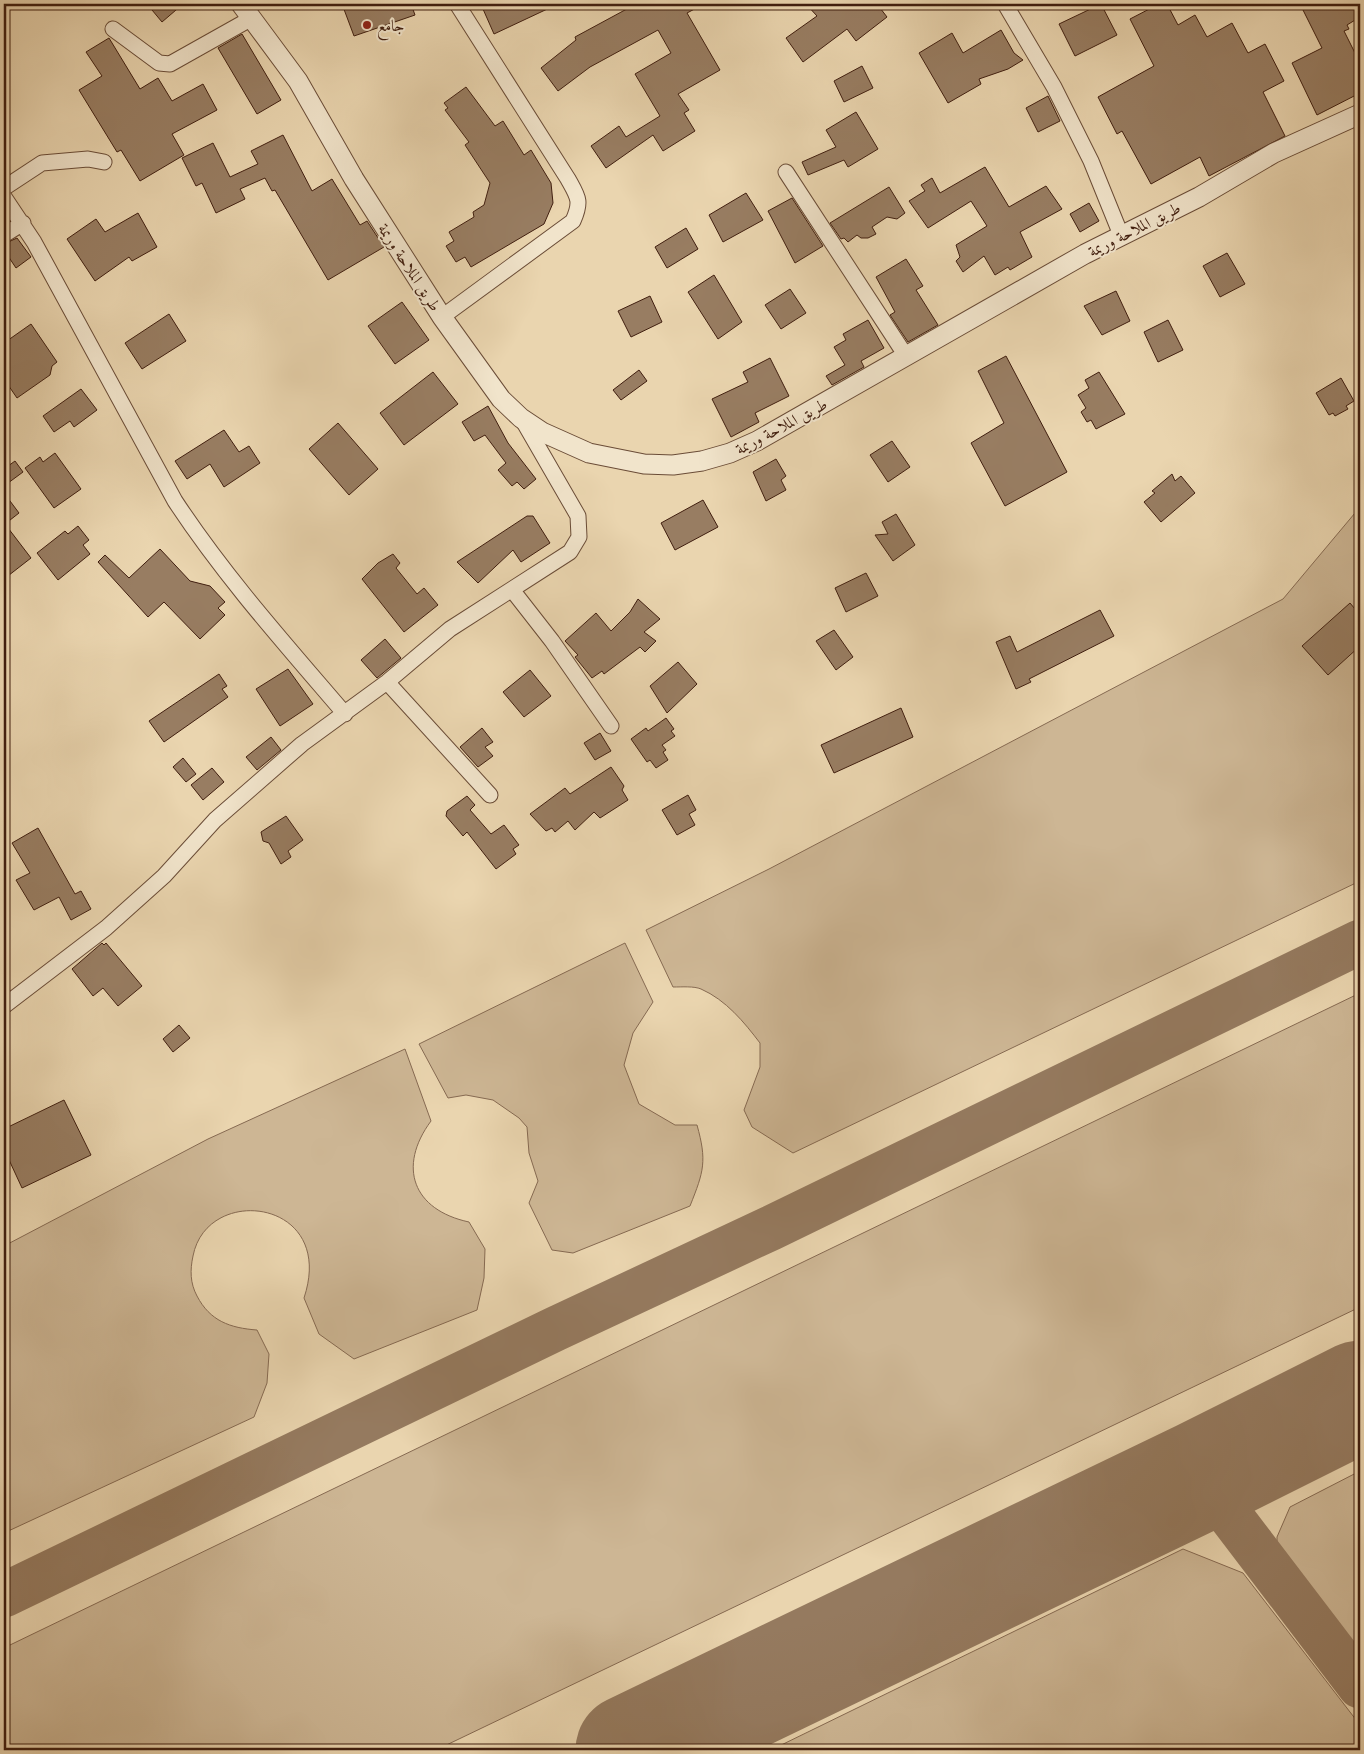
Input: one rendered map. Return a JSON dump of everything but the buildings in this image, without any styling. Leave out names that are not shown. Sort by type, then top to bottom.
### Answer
[{"type":"street","points":[[442,316],[573,221],[580,207],[577,196],[568,179],[457,4]]},
{"type":"street","points":[[1005,4],[1054,87],[1087,152],[1121,235]]},
{"type":"street","points":[[113,29],[159,63],[170,64],[246,11]]},
{"type":"street","name":"طريق الملاحة وريمة","points":[[246,11],[298,81],[354,179],[442,316],[501,399],[521,418],[542,432],[564,443],[589,453],[644,464],[673,465],[702,461],[730,453],[757,441],[1121,235],[1199,197],[1274,153],[1360,114]]},
{"type":"street","points":[[4,188],[42,163],[88,159],[104,162]]},
{"type":"street","points":[[786,172],[906,356]]},
{"type":"street","points":[[4,197],[23,223],[180,508],[201,540],[258,612],[345,714]]},
{"type":"street","points":[[4,235],[23,223]]},
{"type":"street","points":[[4,1006],[106,928],[164,876],[215,820],[302,744],[387,682],[450,629],[513,591],[570,552],[575,545],[580,530],[578,516],[521,418]]},
{"type":"street","points":[[513,591],[552,641],[611,726]]},
{"type":"street","points":[[387,682],[490,795]]},
{"type":"shaded area","points":[[1360,507],[1360,881],[793,1153],[752,1127],[744,1110],[760,1067],[760,1043],[748,1027],[719,999],[695,987],[673,987],[646,930],[769,869],[1283,599]]},
{"type":"shaded area","points":[[625,943],[653,1002],[633,1033],[624,1065],[639,1104],[675,1125],[697,1125],[703,1157],[701,1174],[690,1206],[573,1253],[552,1250],[529,1203],[538,1181],[529,1153],[527,1127],[519,1118],[493,1100],[466,1095],[448,1098],[419,1044]]},
{"type":"shaded area","points":[[1360,993],[1360,1307],[436,1750],[4,1750],[4,1650],[10,1645]]},
{"type":"shaded area","points":[[405,1049],[431,1121],[421,1138],[415,1154],[413,1170],[416,1184],[423,1197],[435,1208],[450,1216],[469,1222],[485,1249],[484,1278],[477,1310],[354,1359],[319,1334],[304,1298],[309,1265],[303,1239],[287,1222],[266,1213],[243,1211],[221,1218],[203,1233],[193,1256],[192,1281],[197,1296],[208,1312],[230,1325],[257,1330],[269,1354],[267,1383],[254,1417],[4,1533],[4,1246],[208,1139]]},
{"type":"shaded area","points":[[1360,1471],[1360,1664],[1277,1562],[1277,1537],[1290,1507]]},
{"type":"shaded area","points":[[1183,1549],[1243,1573],[1360,1725],[1360,1750],[771,1750]]},
{"type":"taxiway","points":[[4,1595],[555,1329],[771,1228],[1360,942]]},
{"type":"taxiway","points":[[1200,1476],[1360,1686]]},
{"type":"runway","points":[[631,1750],[1200,1476],[1360,1396]]},
{"type":"place","name":"جامع","points":[[367,25]]}]
